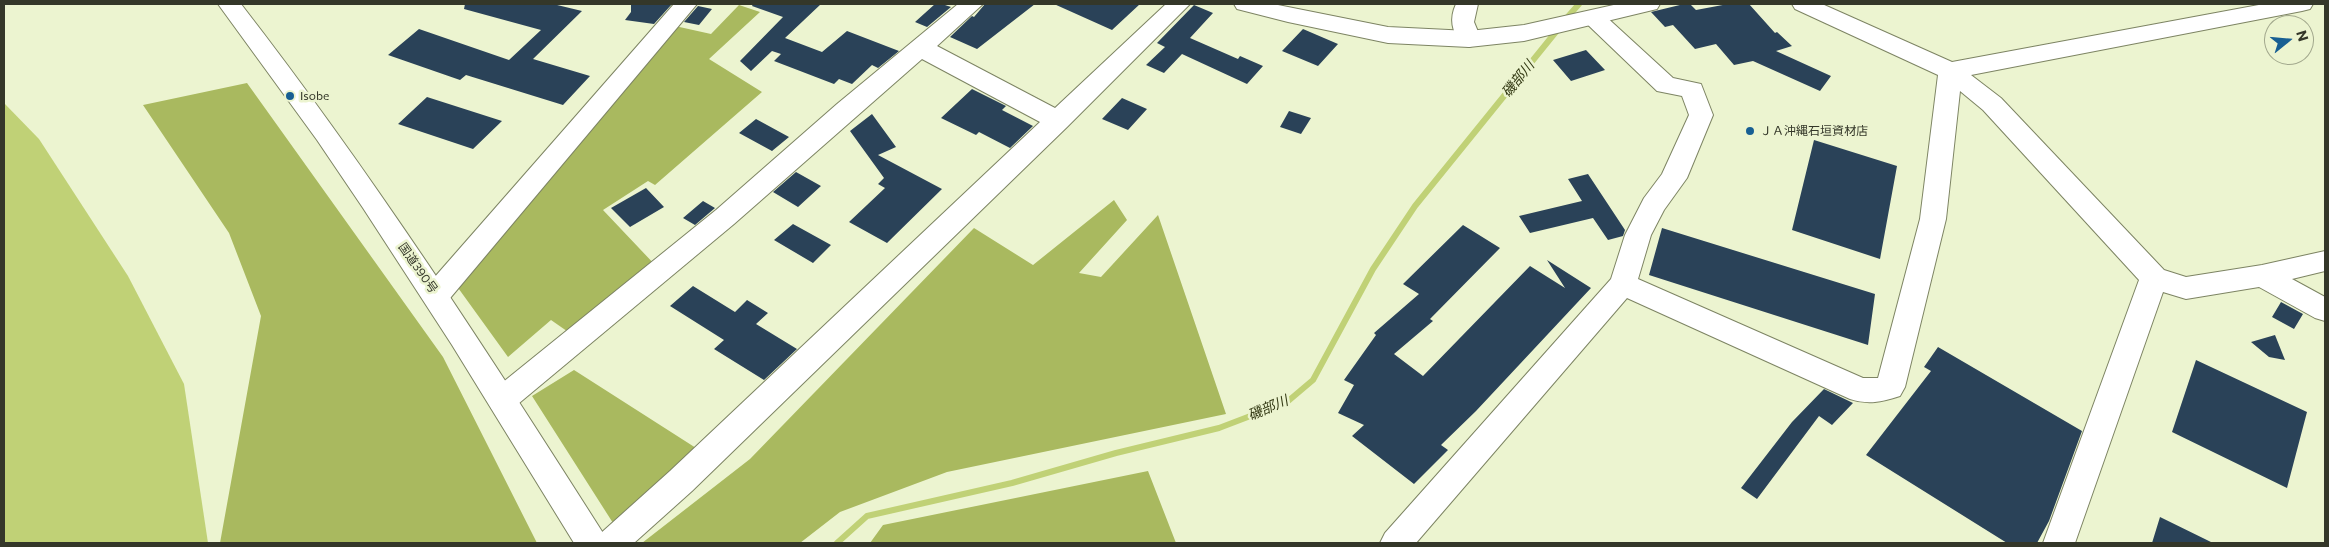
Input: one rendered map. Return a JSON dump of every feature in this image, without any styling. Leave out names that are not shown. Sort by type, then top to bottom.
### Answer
[{"type":"main road","name":"国道390号","points":[[229,4],[279,67],[436,296],[592,543]]},
{"type":"main road","points":[[436,296],[686,4]]},
{"type":"main road","points":[[502,400],[725,217],[846,110],[972,4]]},
{"type":"main road","points":[[612,543],[695,468],[1179,4]]},
{"type":"main road","points":[[1245,4],[1288,15],[1388,35],[1469,39],[1524,33],[1649,4]]},
{"type":"main road","points":[[1467,4],[1462,14],[1462,26],[1469,39]]},
{"type":"main road","points":[[1803,4],[1950,71],[1992,104],[2154,278],[2186,288],[2262,276],[2325,261]]},
{"type":"main road","points":[[1950,71],[2302,4]]},
{"type":"main road","points":[[1396,543],[1623,284],[1638,235],[1653,205],[1674,178],[1701,115],[1692,90],[1666,85],[1594,18]]},
{"type":"main road","points":[[921,48],[1058,121]]},
{"type":"main road","points":[[1623,284],[1860,390],[1875,391],[1890,387],[1933,219],[1950,71]]},
{"type":"main road","points":[[2262,276],[2325,310]]},
{"type":"main road","points":[[2059,543],[2154,278]]},
{"type":"shaded area","points":[[739,5],[760,12],[709,59],[762,92],[655,185],[648,181],[603,210],[657,267],[574,336],[551,320],[508,357],[456,285],[675,26],[711,34]]},
{"type":"shaded area","points":[[247,83],[443,357],[537,543],[220,543],[261,316],[229,233],[143,105]]},
{"type":"shaded area","points":[[4,103],[39,139],[128,276],[184,384],[208,543],[4,543]]},
{"type":"shaded area","points":[[1114,200],[1127,220],[1079,273],[1101,277],[1158,215],[1226,414],[947,472],[840,512],[800,543],[642,543],[750,459],[974,228],[1033,265]]},
{"type":"shaded area","points":[[574,370],[696,448],[613,523],[532,396]]},
{"type":"shaded area","points":[[1148,471],[1176,543],[870,543],[883,525]]},
{"type":"building","points":[[465,4],[553,4],[582,11],[533,59],[590,76],[563,105],[466,75],[460,80],[388,55],[419,29],[509,60],[541,30],[464,9]]},
{"type":"building","points":[[631,4],[672,4],[654,24],[625,20],[631,12]]},
{"type":"building","points":[[753,4],[821,4],[785,38],[822,52],[847,31],[899,51],[878,68],[872,65],[852,84],[839,79],[834,84],[774,61],[781,54],[772,51],[751,71],[740,61],[783,17],[752,6]]},
{"type":"building","points":[[935,4],[951,7],[927,27],[915,22]]},
{"type":"building","points":[[985,4],[1035,4],[977,49],[950,37],[972,16],[974,17]]},
{"type":"building","points":[[1054,4],[1140,4],[1112,30]]},
{"type":"building","points":[[1690,4],[1696,10],[1728,4],[1749,4],[1775,33],[1777,32],[1792,46],[1776,51],[1831,76],[1820,91],[1753,61],[1734,65],[1716,44],[1695,49],[1673,25],[1665,27],[1651,12]]},
{"type":"building","points":[[1194,5],[1213,13],[1190,38],[1238,59],[1240,56],[1263,66],[1247,84],[1182,54],[1164,73],[1146,65],[1165,47],[1157,43]]},
{"type":"building","points":[[698,6],[712,9],[699,25],[684,22]]},
{"type":"building","points":[[1303,29],[1338,44],[1318,66],[1282,51]]},
{"type":"building","points":[[1586,50],[1605,70],[1571,81],[1553,60]]},
{"type":"building","points":[[972,89],[1006,106],[1002,110],[1033,126],[1010,148],[979,132],[976,135],[941,118]]},
{"type":"building","points":[[427,97],[502,121],[473,149],[398,124]]},
{"type":"building","points":[[1122,98],[1147,109],[1128,130],[1102,119]]},
{"type":"building","points":[[1289,111],[1311,118],[1301,134],[1280,127]]},
{"type":"building","points":[[872,114],[896,147],[878,155],[942,189],[887,243],[849,222],[885,188],[878,184],[884,178],[850,131]]},
{"type":"building","points":[[756,119],[789,137],[772,151],[739,133]]},
{"type":"building","points":[[1814,140],[1897,166],[1880,259],[1792,230]]},
{"type":"building","points":[[796,172],[821,186],[798,207],[773,192]]},
{"type":"building","points":[[1588,174],[1625,230],[1623,236],[1608,240],[1593,218],[1530,233],[1519,216],[1582,201],[1568,179]]},
{"type":"building","points":[[646,188],[664,207],[630,227],[611,208]]},
{"type":"building","points":[[703,201],[715,208],[695,225],[683,218]]},
{"type":"building","points":[[793,224],[831,245],[813,263],[774,240]]},
{"type":"building","points":[[1463,225],[1500,248],[1430,319],[1433,321],[1394,354],[1423,376],[1530,266],[1565,288],[1547,260],[1591,288],[1476,411],[1441,445],[1448,450],[1414,484],[1352,436],[1364,425],[1338,413],[1354,385],[1344,380],[1376,335],[1374,333],[1419,294],[1403,284]]},
{"type":"building","points":[[1662,228],[1875,294],[1868,345],[1649,275]]},
{"type":"building","points":[[693,286],[735,312],[747,300],[768,313],[756,324],[797,349],[764,380],[714,349],[724,340],[670,306]]},
{"type":"building","points":[[2281,302],[2303,314],[2294,329],[2272,317]]},
{"type":"building","points":[[2275,335],[2285,360],[2269,357],[2251,342]]},
{"type":"building","points":[[1938,347],[2082,431],[2049,521],[2037,543],[2007,543],[1866,455],[1931,371],[1924,367]]},
{"type":"building","points":[[2196,360],[2307,412],[2287,488],[2172,432]]},
{"type":"building","points":[[1824,389],[1853,403],[1832,425],[1819,416],[1757,499],[1741,488],[1792,422]]},
{"type":"building","points":[[2160,517],[2213,543],[2152,543]]},
{"type":"waterway","name":"磯部川","points":[[1565,20],[1579,4]]},
{"type":"waterway","name":"磯部川","points":[[837,543],[867,516],[1012,483],[1116,453],[1219,428],[1287,402],[1313,380],[1373,269],[1415,206],[1559,28]]},
{"type":"place","name":"Isobe","points":[[290,96]]},
{"type":"place","name":"ＪＡ沖縄石垣資材店","points":[[1750,131]]}]
